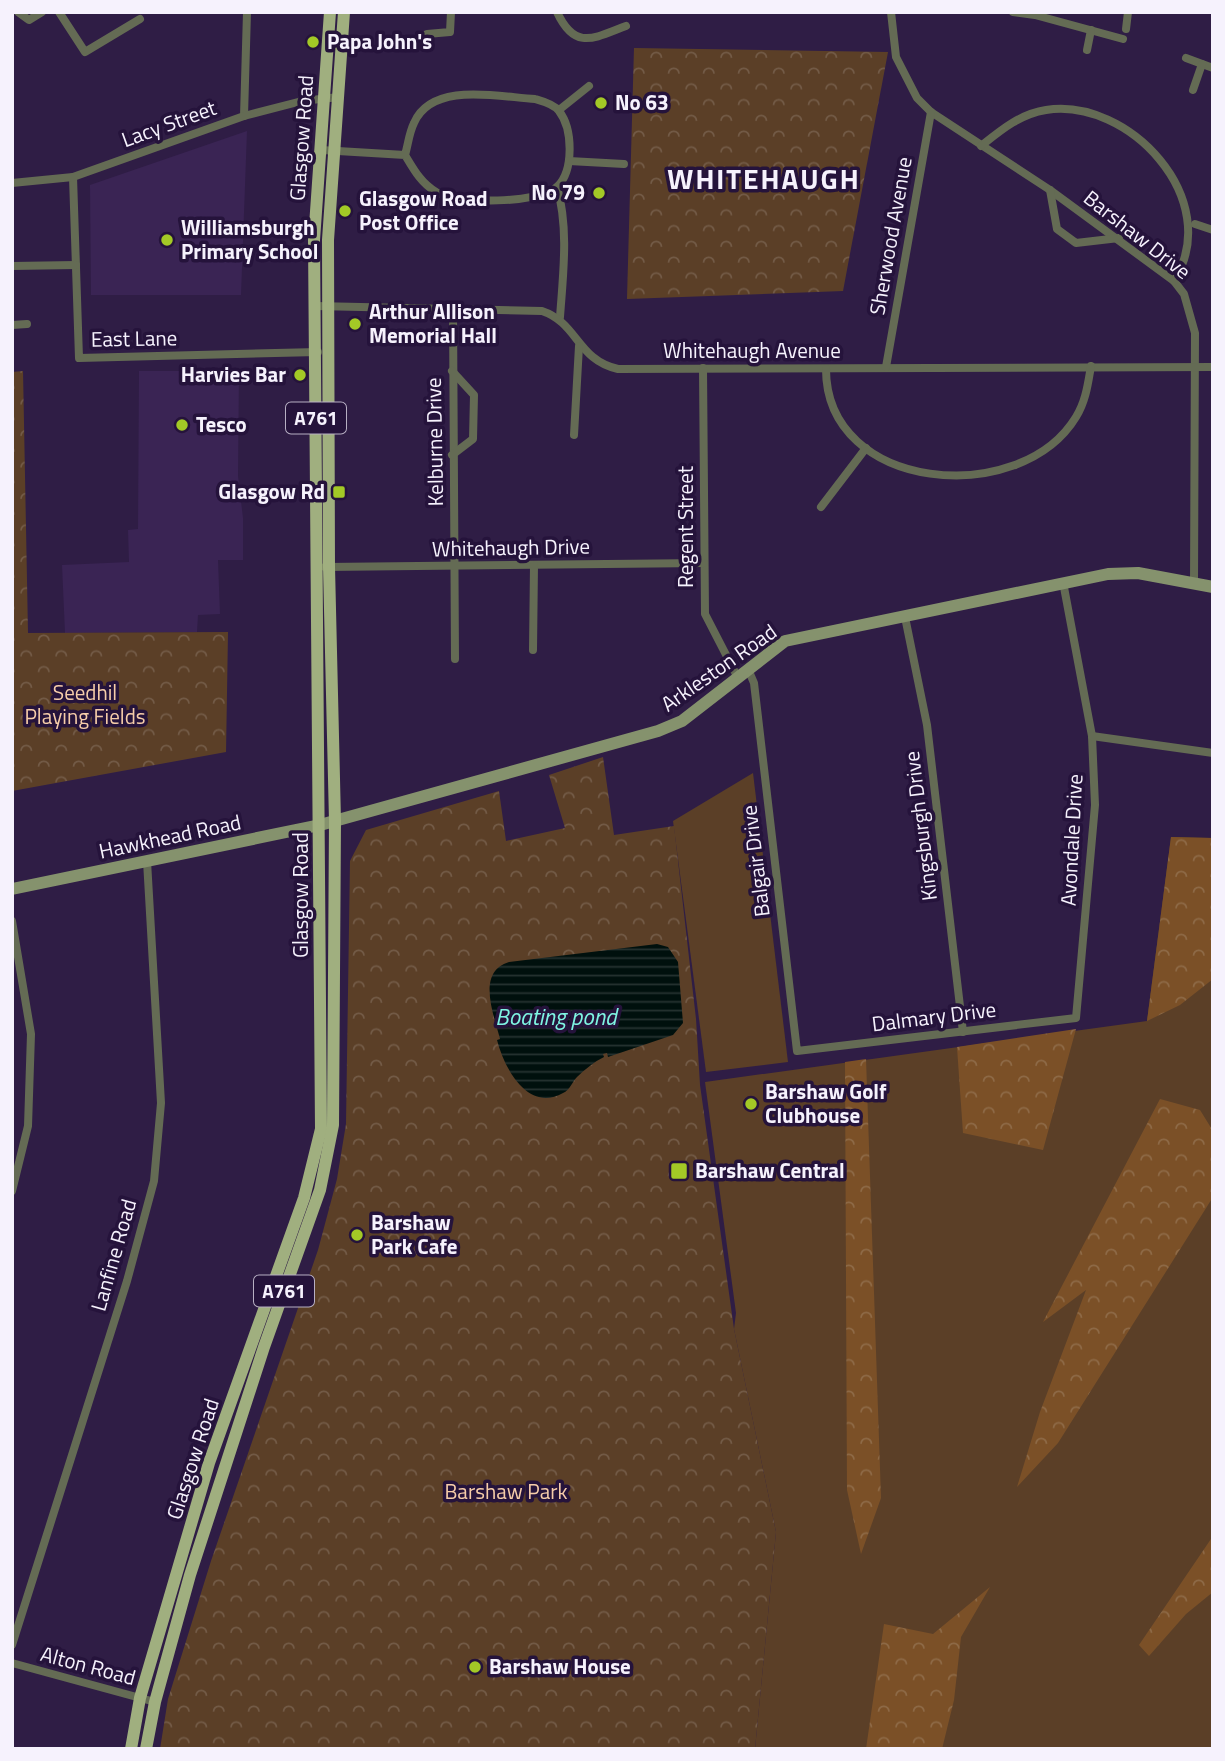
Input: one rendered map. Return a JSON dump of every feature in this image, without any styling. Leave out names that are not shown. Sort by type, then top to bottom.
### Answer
[{"type":"main road","name":"Glasgow Road","points":[[330,12],[332,97]]},
{"type":"main road","name":"Glasgow Road","points":[[146,1749],[155,1702],[209,1513],[325,1167],[333,1125],[335,821],[324,567],[321,305],[314,240],[328,150],[332,97],[344,12]]},
{"type":"main road","name":"Glasgow Road","points":[[131,1749],[140,1698],[209,1463],[304,1198],[321,1129],[320,825],[324,567]]},
{"type":"street","points":[[18,12],[29,20],[42,12]]},
{"type":"street","points":[[59,12],[85,52],[140,19]]},
{"type":"street","points":[[244,116],[247,12]]},
{"type":"street","points":[[427,34],[450,32],[450,12]]},
{"type":"street","points":[[557,12],[565,28],[583,39],[592,39],[626,26]]},
{"type":"street","name":"Barshaw Drive","points":[[891,12],[896,57],[906,81],[930,112],[1050,190],[1119,239],[1174,281],[1184,294],[1192,312],[1196,367],[1194,582]]},
{"type":"street","points":[[1013,12],[1035,15],[1123,39]]},
{"type":"street","points":[[1126,29],[1128,12]]},
{"type":"street","points":[[1087,50],[1091,30]]},
{"type":"street","points":[[1186,58],[1213,68]]},
{"type":"street","points":[[1193,90],[1202,64]]},
{"type":"street","points":[[559,110],[589,86]]},
{"type":"street","points":[[455,95],[535,99],[559,110],[567,135],[569,161],[556,187],[542,196],[523,199],[459,198],[438,193],[418,178],[405,155],[414,122],[439,100],[455,95]]},
{"type":"street","name":"Lacy Street","points":[[12,183],[73,177],[244,116],[332,97]]},
{"type":"street","points":[[981,146],[1023,116],[1044,110],[1077,111],[1108,121],[1146,143],[1170,167],[1187,192],[1195,224],[1189,259],[1174,281]]},
{"type":"street","name":"Sherwood Avenue","points":[[886,367],[930,112]]},
{"type":"street","points":[[328,150],[405,155]]},
{"type":"street","points":[[569,161],[624,164]]},
{"type":"street","name":"East Lane","points":[[73,177],[79,358],[321,352]]},
{"type":"street","points":[[321,305],[542,312],[560,317],[564,229],[563,208],[556,187]]},
{"type":"street","points":[[1050,190],[1057,229],[1076,243],[1119,239]]},
{"type":"street","points":[[1195,224],[1213,230]]},
{"type":"street","points":[[12,266],[76,265]]},
{"type":"street","name":"Kelburne Drive","points":[[453,309],[455,659]]},
{"type":"street","name":"Whitehaugh Avenue","points":[[560,317],[579,346],[596,362],[618,369],[1213,367]]},
{"type":"street","points":[[12,325],[27,324]]},
{"type":"street","points":[[574,435],[579,346]]},
{"type":"street","points":[[827,369],[828,390],[838,415],[866,448],[908,469],[943,477],[999,472],[1038,455],[1067,429],[1077,416],[1087,391],[1091,366]]},
{"type":"street","name":"Regent Street","points":[[703,369],[705,614],[743,673]]},
{"type":"street","points":[[452,371],[474,395],[473,439],[452,456]]},
{"type":"street","points":[[821,507],[866,448]]},
{"type":"street","name":"Whitehaugh Drive","points":[[324,567],[704,563]]},
{"type":"street","points":[[533,650],[534,565]]},
{"type":"street","name":"Arkleston Road","points":[[335,821],[658,731],[682,721],[785,641],[1108,574],[1138,573],[1213,587]]},
{"type":"street","name":"Avondale Drive","points":[[1063,582],[1092,736],[1095,805],[1076,1018]]},
{"type":"street","name":"Kingsburgh Drive","points":[[905,617],[927,725],[963,1032]]},
{"type":"street","name":"Balgair Drive","points":[[743,673],[754,683],[797,1051]]},
{"type":"street","points":[[1092,736],[1213,753]]},
{"type":"street","name":"Hawkhead Road","points":[[12,889],[335,821]]},
{"type":"street","name":"Lanfine Road","points":[[12,1645],[127,1281],[154,1181],[161,1103],[147,861]]},
{"type":"street","points":[[12,921],[31,1034],[28,1126],[12,1191]]},
{"type":"street","name":"Dalmary Drive","points":[[797,1051],[1076,1018]]},
{"type":"street","name":"Alton Road","points":[[12,1663],[155,1702]]},
{"type":"shaded area","name":"Williamsburgh Primary School","points":[[247,131],[241,295],[91,295],[90,185]]},
{"type":"shaded area","points":[[139,371],[239,371],[238,476],[243,518],[243,560],[218,560],[220,614],[198,615],[197,632],[65,633],[62,565],[129,562],[128,530],[138,529]]},
{"type":"green space","points":[[634,48],[888,52],[843,291],[627,299]]},
{"type":"green space","name":"Seedhil Playing Fields","points":[[23,371],[28,633],[228,632],[226,752],[12,791],[12,372]]},
{"type":"green space","name":"Barshaw Park","points":[[603,757],[614,835],[674,826],[696,1019],[700,1085],[734,1329],[776,1532],[755,1749],[160,1749],[168,1699],[211,1561],[318,1250],[337,1179],[346,1124],[350,861],[366,830],[499,791],[506,841],[565,828],[549,775]]},
{"type":"green space","points":[[753,773],[788,1062],[706,1072],[673,821]]},
{"type":"green space","points":[[1171,837],[1213,838],[1213,1749],[755,1749],[776,1532],[734,1329],[736,1313],[705,1082],[1147,1021]]},
{"type":"green space","points":[[1171,837],[1213,838],[1213,979],[1180,1005],[1147,1021]]},
{"type":"green space","points":[[1076,1029],[1043,1150],[963,1133],[957,1047]]},
{"type":"green space","points":[[866,1059],[881,1498],[861,1554],[847,1490],[845,1062]]},
{"type":"green space","points":[[1160,1099],[1200,1110],[1213,1131],[1213,1197],[1058,1443],[1017,1487],[1040,1412],[1086,1290],[1043,1322]]},
{"type":"green space","points":[[1213,1536],[1213,1592],[1186,1614],[1149,1656],[1139,1645]]},
{"type":"green space","points":[[990,1587],[961,1637],[954,1700],[942,1749],[866,1749],[884,1624],[933,1634]]},
{"type":"water","name":"Boating pond","points":[[657,944],[668,947],[678,962],[683,1023],[673,1035],[608,1057],[607,1053],[603,1054],[604,1057],[583,1071],[565,1092],[550,1098],[539,1097],[520,1084],[505,1063],[497,1040],[500,1039],[492,1008],[490,985],[499,967],[509,962]]},
{"type":"place","name":"Papa John's","points":[[313,42]]},
{"type":"place","name":"No 63","points":[[601,103]]},
{"type":"place","name":"No 79","points":[[599,193]]},
{"type":"place","name":"Glasgow Road Post Office","points":[[345,211]]},
{"type":"place","name":"Williamsburgh Primary School","points":[[167,240]]},
{"type":"place","name":"Arthur Allison Memorial Hall","points":[[355,324]]},
{"type":"place","name":"Harvies Bar","points":[[300,375]]},
{"type":"place","name":"Tesco","points":[[182,425]]},
{"type":"place","name":"Glasgow Rd","points":[[339,492]]},
{"type":"place","name":"Barshaw Golf Clubhouse","points":[[751,1104]]},
{"type":"place","name":"Barshaw Central","points":[[679,1171]]},
{"type":"place","name":"Barshaw Park Cafe","points":[[357,1235]]},
{"type":"place","name":"Barshaw House","points":[[475,1667]]},
{"type":"district","name":"WHITEHAUGH","points":[[764,179]]}]
